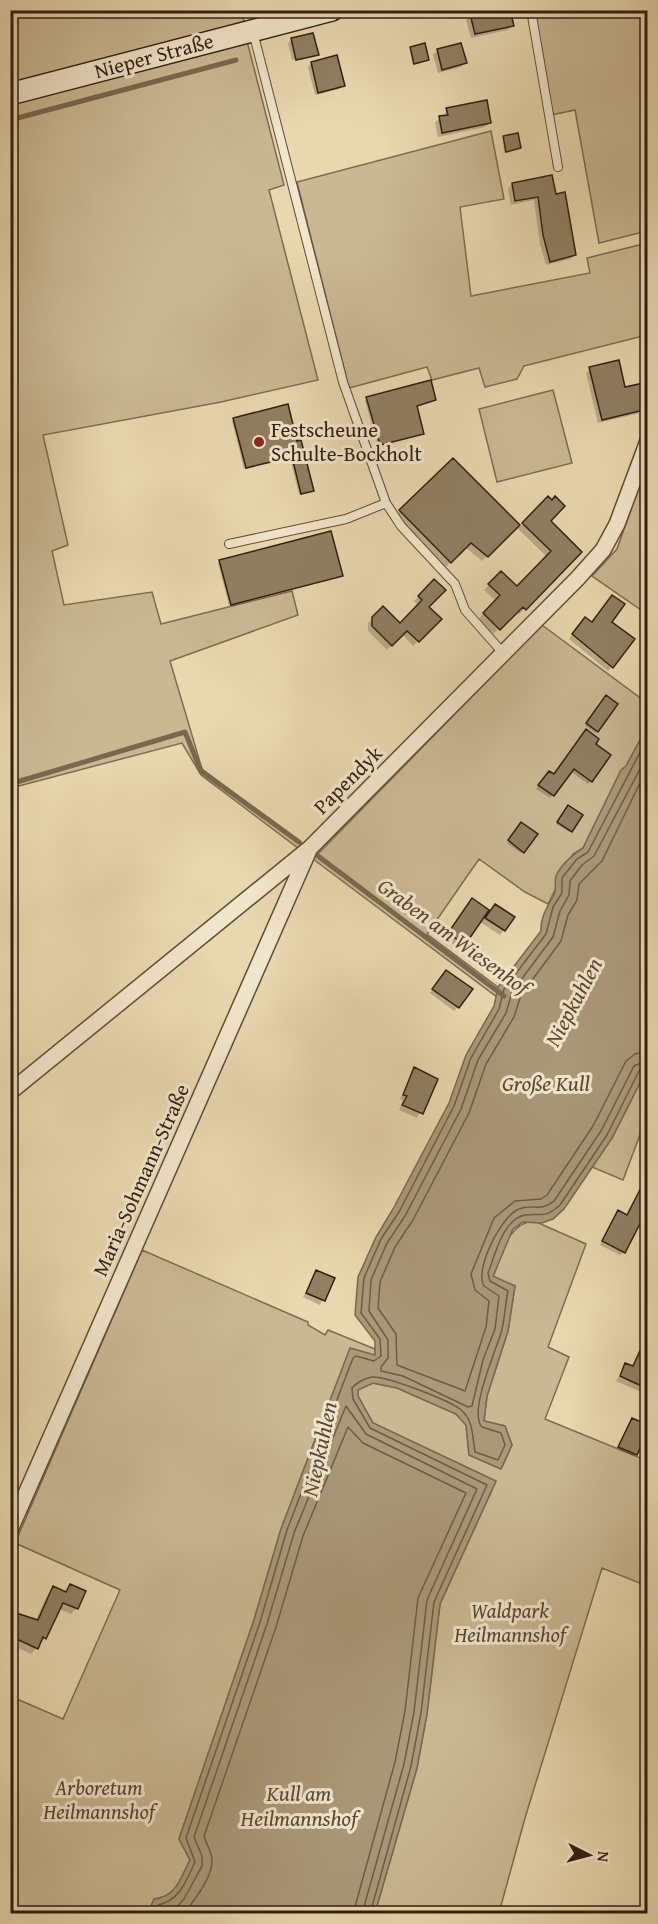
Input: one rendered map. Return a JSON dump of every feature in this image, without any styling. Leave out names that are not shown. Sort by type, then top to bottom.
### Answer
[{"type":"main road","name":"Nieper Straße","points":[[10,94],[332,10]]},
{"type":"street","name":"Papendyk","points":[[10,1092],[310,848],[503,654],[603,550],[617,524],[648,441]]},
{"type":"street","name":"Maria-Sohmann-Straße","points":[[10,1530],[310,848]]},
{"type":"lane","points":[[531,10],[558,167]]},
{"type":"lane","points":[[253,31],[343,382],[386,503],[400,526],[456,584],[465,610],[503,654]]},
{"type":"lane","points":[[229,544],[346,519],[386,503]]},
{"type":"green space","points":[[10,11],[242,11],[244,22],[11,82]]},
{"type":"green space","points":[[533,11],[647,11],[647,231],[599,243],[575,110],[551,115]]},
{"type":"green space","points":[[247,41],[284,185],[269,190],[318,380],[221,402],[43,435],[68,545],[52,551],[64,605],[152,592],[161,624],[292,591],[298,615],[170,661],[202,769],[303,844],[298,848],[201,775],[182,743],[11,788],[11,101]]},
{"type":"green space","points":[[491,131],[504,199],[460,207],[471,296],[590,273],[587,258],[647,243],[647,335],[524,366],[517,379],[485,387],[479,368],[432,380],[427,367],[349,388],[297,182]]},
{"type":"green space","points":[[553,390],[572,463],[497,482],[479,409]]},
{"type":"green space","points":[[647,464],[647,614],[592,576],[617,549]]},
{"type":"green space","points":[[542,625],[647,703],[647,727],[621,771],[583,848],[573,854],[548,904],[525,892],[479,859],[427,934],[498,987],[497,997],[313,859]]},
{"type":"green space","points":[[647,1069],[647,1116],[623,1180],[592,1167],[612,1138]]},
{"type":"green space","name":"Waldpark Heilmannshof","points":[[534,1221],[586,1244],[548,1347],[569,1357],[545,1419],[645,1460],[647,1454],[647,1586],[602,1568],[525,1818],[499,1913],[375,1913],[417,1768],[427,1714],[440,1604],[496,1481],[373,1423],[358,1396],[358,1389],[373,1383],[397,1388],[456,1414],[466,1425],[469,1455],[501,1469],[512,1445],[505,1426],[484,1421],[487,1396],[508,1331],[515,1286],[493,1277],[512,1234],[525,1223]]},
{"type":"green space","name":"Arboretum Heilmannshof","points":[[142,1250],[308,1322],[308,1325],[325,1335],[328,1330],[375,1349],[375,1356],[350,1349],[281,1529],[254,1620],[179,1839],[190,1860],[177,1886],[168,1895],[154,1900],[148,1913],[11,1913],[10,1696],[63,1719],[120,1590],[15,1543]]},
{"type":"water","points":[[647,727],[647,1069],[612,1138],[564,1209],[553,1219],[542,1223],[523,1222],[513,1229],[493,1276],[515,1286],[508,1331],[487,1396],[484,1421],[505,1426],[512,1445],[501,1469],[469,1455],[466,1425],[456,1414],[397,1388],[373,1383],[358,1390],[358,1396],[373,1423],[496,1481],[440,1604],[427,1714],[417,1768],[375,1913],[148,1913],[154,1899],[168,1894],[177,1886],[190,1860],[179,1839],[254,1620],[281,1529],[350,1348],[375,1355],[375,1341],[355,1315],[358,1277],[376,1237],[449,1103],[466,1055],[494,1006],[498,987],[541,931],[543,916],[555,893],[556,876],[568,860],[583,848],[621,770],[626,766]]},
{"type":"building","points":[[482,10],[510,10],[514,26],[475,34],[470,14]]},
{"type":"building","points":[[313,33],[319,55],[296,60],[291,38]]},
{"type":"building","points":[[425,43],[429,60],[414,64],[410,47]]},
{"type":"building","points":[[461,43],[467,63],[442,70],[437,49]]},
{"type":"building","points":[[337,55],[345,86],[318,93],[311,62]]},
{"type":"building","points":[[487,100],[491,123],[442,133],[439,116],[448,115],[446,108]]},
{"type":"building","points":[[518,133],[521,148],[506,152],[503,136]]},
{"type":"building","points":[[552,175],[556,194],[565,192],[576,255],[550,262],[543,235],[538,197],[515,201],[512,183]]},
{"type":"building","points":[[619,360],[625,387],[648,382],[648,409],[602,420],[589,367]]},
{"type":"building","points":[[431,380],[436,400],[417,406],[424,434],[380,445],[366,397]]},
{"type":"building","name":"Festscheune Schulte-Bockholt","points":[[288,404],[297,441],[301,440],[314,491],[301,494],[292,457],[246,468],[233,418]]},
{"type":"building","points":[[453,458],[520,525],[488,557],[471,543],[451,563],[399,510]]},
{"type":"building","points":[[548,496],[552,500],[555,496],[565,506],[551,521],[582,552],[526,610],[523,607],[500,630],[483,613],[500,595],[488,584],[501,571],[517,586],[551,551],[522,523]]},
{"type":"building","points":[[331,531],[343,576],[231,605],[219,560]]},
{"type":"building","points":[[434,579],[446,590],[429,607],[442,619],[419,642],[407,631],[392,646],[372,626],[372,617],[383,606],[400,623],[422,600],[418,596]]},
{"type":"building","points":[[612,595],[625,604],[612,622],[635,639],[613,668],[572,634],[585,617],[592,622]]},
{"type":"building","points":[[606,695],[618,704],[598,732],[586,723]]},
{"type":"building","points":[[586,729],[599,739],[596,744],[611,755],[592,782],[574,769],[554,796],[538,785],[549,771],[554,774]]},
{"type":"building","points":[[568,805],[583,815],[572,832],[557,822]]},
{"type":"building","points":[[521,822],[538,834],[524,853],[508,840]]},
{"type":"building","points":[[472,898],[489,910],[465,945],[448,933]]},
{"type":"building","points":[[495,904],[515,917],[505,931],[485,918]]},
{"type":"building","points":[[446,970],[473,989],[459,1008],[432,989]]},
{"type":"building","points":[[414,1067],[438,1079],[423,1114],[402,1105],[407,1096],[403,1095]]},
{"type":"building","points":[[648,1174],[648,1208],[625,1253],[602,1241],[618,1210],[627,1215]]},
{"type":"building","points":[[316,1270],[335,1278],[325,1301],[306,1293]]},
{"type":"building","points":[[648,1333],[648,1389],[620,1376],[625,1363],[633,1366]]},
{"type":"building","points":[[632,1418],[648,1425],[648,1431],[637,1455],[618,1447]]},
{"type":"building","points":[[70,1584],[86,1591],[78,1609],[63,1603],[46,1639],[43,1637],[38,1649],[10,1636],[10,1624],[16,1613],[38,1620],[53,1586],[66,1592]]},
{"type":"waterway","points":[[10,120],[236,60]]},
{"type":"waterway","name":"Graben am Wiesenhof","points":[[10,784],[185,732],[201,771],[299,842]]},
{"type":"waterway","name":"Graben am Wiesenhof","points":[[318,856],[504,996]]},
{"type":"place","name":"Festscheune Schulte-Bockholt","points":[[259,442]]},
{"type":"water label","name":"Niepkuhlen","points":[[573,1002]]},
{"type":"water label","name":"Große Kull","points":[[546,1083]]},
{"type":"water label","name":"Niepkuhlen","points":[[319,1449]]},
{"type":"water label","name":"Kull am Heilmannshof","points":[[299,1806]]}]
